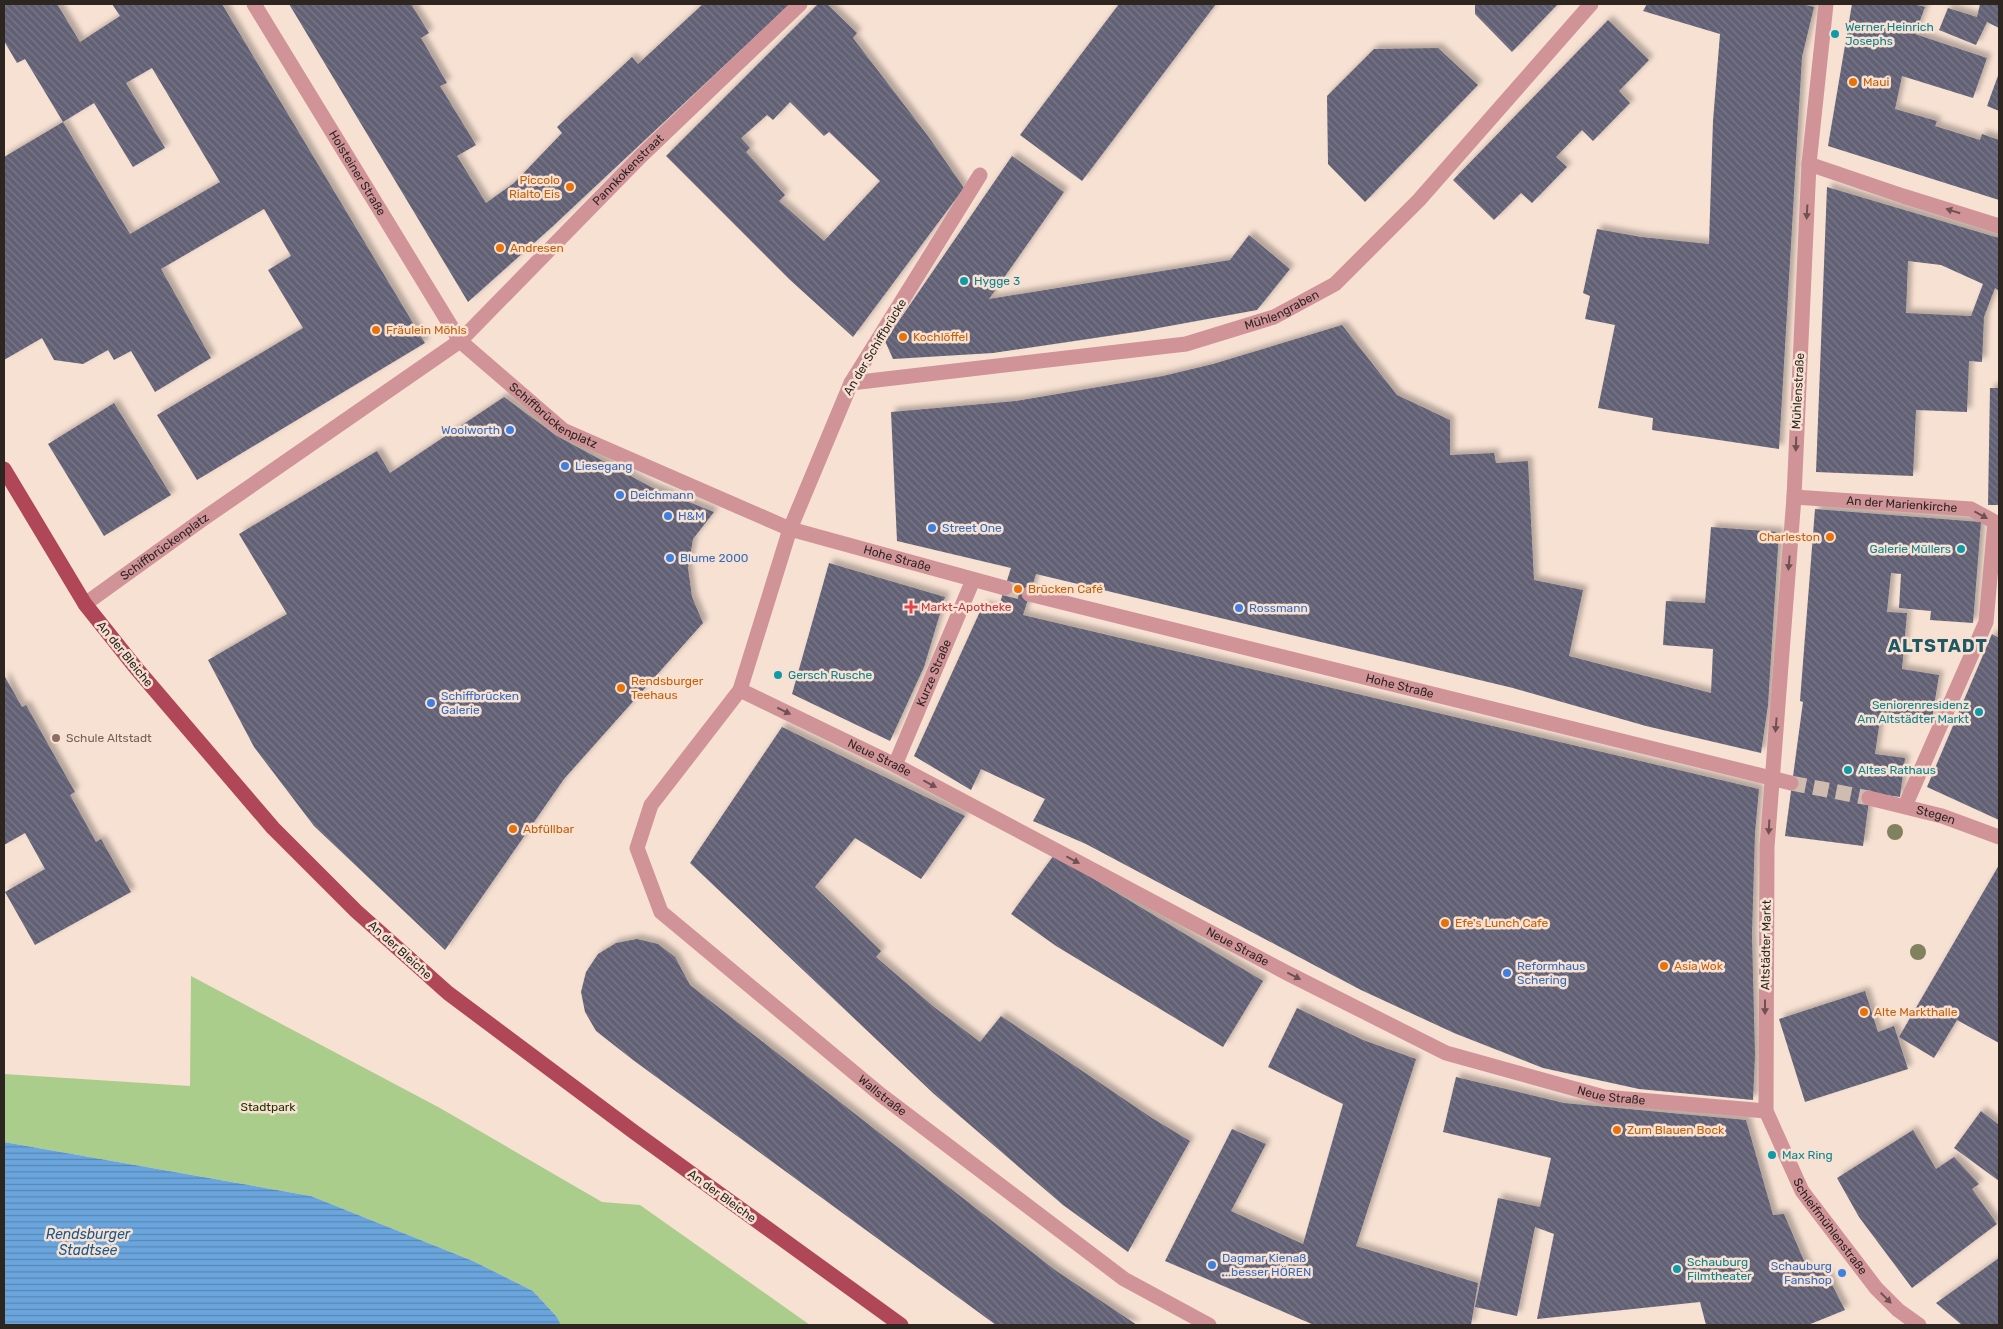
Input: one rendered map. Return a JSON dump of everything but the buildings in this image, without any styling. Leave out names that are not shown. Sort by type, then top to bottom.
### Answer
[{"type":"main road","name":"An der Bleiche","points":[[4,469],[85,604],[177,718],[273,828],[398,950],[448,993],[634,1132],[901,1325]]},
{"type":"street","name":"Holsteiner Straße","points":[[254,4],[460,341]]},
{"type":"street","name":"Pannkokenstraat","points":[[460,341],[641,156],[800,4]]},
{"type":"street","name":"Mühlengraben","points":[[850,383],[1186,344],[1274,317],[1335,284],[1419,200],[1591,4]]},
{"type":"street","name":"Mühlenstraße","points":[[1772,779],[1794,497],[1810,164],[1826,4]]},
{"type":"street","points":[[1810,164],[1902,196],[1999,226]]},
{"type":"street","name":"An der Schiffbrücke","points":[[790,529],[850,383],[980,175]]},
{"type":"street","name":"Schiffbrückenplatz","points":[[85,604],[460,341],[563,430],[790,529]]},
{"type":"street","name":"An der Marienkirche","points":[[1794,497],[1971,509],[1995,522],[1993,625],[1905,806]]},
{"type":"street","points":[[740,690],[790,529]]},
{"type":"street","name":"Hohe Straße","points":[[790,529],[1004,588]]},
{"type":"street","name":"Kurze Straße","points":[[895,765],[973,580]]},
{"type":"street","name":"Hohe Straße","points":[[1030,594],[1772,779]]},
{"type":"street","name":"Neue Straße","points":[[740,690],[895,765],[1289,974],[1446,1053],[1604,1097],[1766,1111]]},
{"type":"street","name":"Wallstraße","points":[[740,690],[651,805],[637,848],[661,912],[881,1095],[1124,1280],[1209,1325]]},
{"type":"street","points":[[1772,779],[1791,783]]},
{"type":"street","name":"Altstädter Markt","points":[[1766,1111],[1767,847],[1772,779]]},
{"type":"street","name":"Stegen","points":[[1869,798],[1942,816],[1999,837]]},
{"type":"street","name":"Schleifmühlenstraße","points":[[1766,1111],[1802,1191],[1876,1288],[1898,1310],[1919,1325]]},
{"type":"green space","name":"Stadtpark","points":[[191,976],[440,1108],[602,1202],[640,1205],[810,1325],[561,1325],[557,1317],[533,1291],[473,1261],[311,1196],[4,1142],[4,1074],[190,1086]]},
{"type":"water","name":"Rendsburger Stadtsee","points":[[4,1142],[311,1196],[473,1261],[533,1291],[557,1317],[561,1325],[4,1325]]},
{"type":"tunnel","points":[[1005,588],[1029,594]]},
{"type":"tunnel","points":[[1791,783],[1869,798]]},
{"type":"place","name":"Werner Heinrich Josephs","points":[[1835,34]]},
{"type":"place","name":"Maui","points":[[1853,82]]},
{"type":"place","name":"Piccolo Rialto Eis","points":[[570,187]]},
{"type":"place","name":"Andresen","points":[[500,248]]},
{"type":"place","name":"Hygge 3","points":[[964,281]]},
{"type":"place","name":"Fräulein Möhls","points":[[376,330]]},
{"type":"place","name":"Kochlöffel","points":[[903,337]]},
{"type":"place","name":"Woolworth","points":[[510,430]]},
{"type":"place","name":"Liesegang","points":[[565,466]]},
{"type":"place","name":"Deichmann","points":[[620,495]]},
{"type":"place","name":"H&M","points":[[668,516]]},
{"type":"place","name":"Street One","points":[[932,528]]},
{"type":"place","name":"Charleston","points":[[1830,537]]},
{"type":"place","name":"Galerie Müllers","points":[[1961,549]]},
{"type":"place","name":"Blume 2000","points":[[670,558]]},
{"type":"place","name":"Brücken Café","points":[[1018,589]]},
{"type":"place","name":"Markt-Apotheke","points":[[911,607]]},
{"type":"place","name":"Rossmann","points":[[1239,608]]},
{"type":"place","name":"Gersch Rusche","points":[[778,675]]},
{"type":"place","name":"Rendsburger Teehaus","points":[[621,688]]},
{"type":"place","name":"Schiffbrücken Galerie","points":[[431,703]]},
{"type":"place","name":"Seniorenresidenz Am Altstädter Markt","points":[[1979,712]]},
{"type":"place","name":"Schule Altstadt","points":[[56,738]]},
{"type":"place","name":"Altes Rathaus","points":[[1848,770]]},
{"type":"place","name":"Abfüllbar","points":[[513,829]]},
{"type":"place","name":"Efe's Lunch Cafe","points":[[1445,923]]},
{"type":"place","name":"Asia Wok","points":[[1664,966]]},
{"type":"place","name":"Reformhaus Schering","points":[[1507,973]]},
{"type":"place","name":"Alte Markthalle","points":[[1864,1012]]},
{"type":"place","name":"Zum Blauen Bock","points":[[1617,1130]]},
{"type":"place","name":"Max Ring","points":[[1772,1155]]},
{"type":"place","name":"Dagmar Kienaß ...besser HÖREN","points":[[1212,1265]]},
{"type":"place","name":"Schauburg Filmtheater","points":[[1677,1269]]},
{"type":"place","name":"Schauburg Fanshop","points":[[1842,1273]]},
{"type":"district","name":"ALTSTADT","points":[[1938,646]]}]
